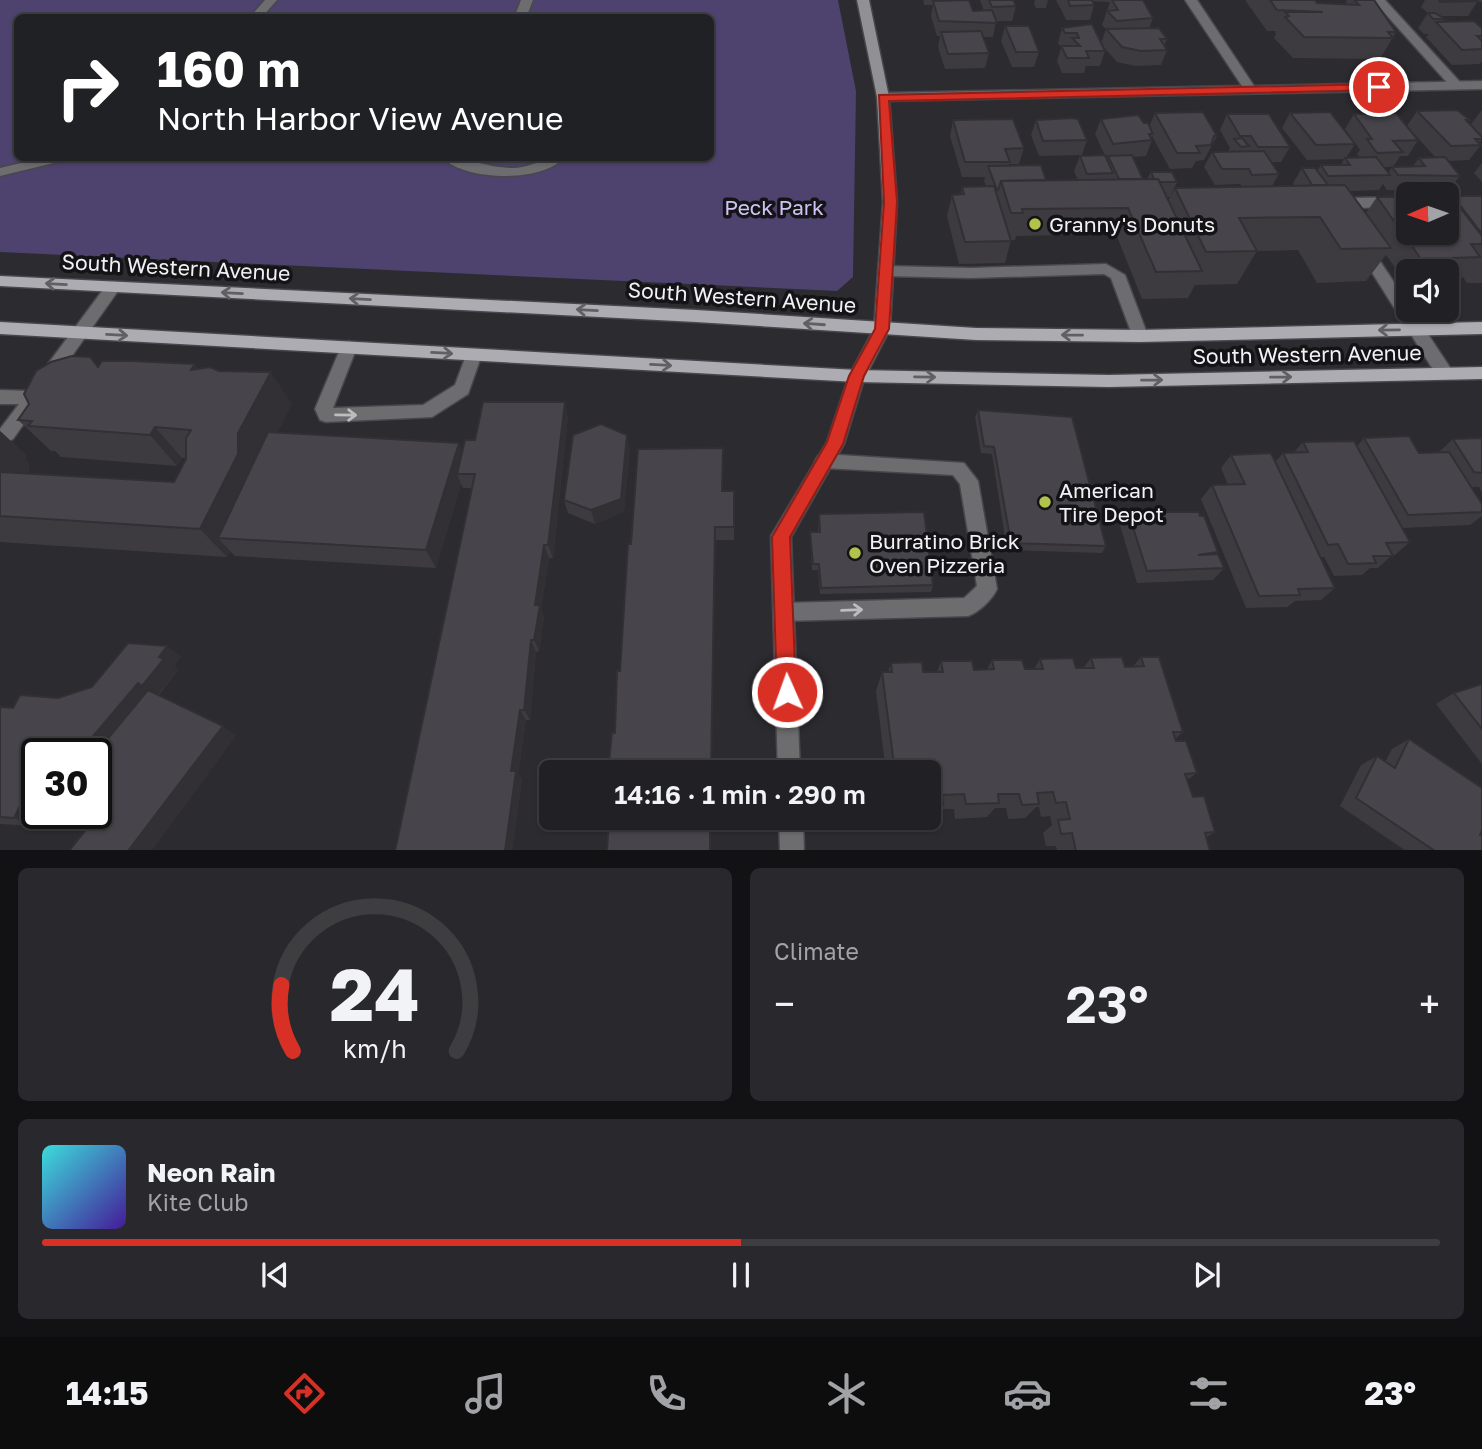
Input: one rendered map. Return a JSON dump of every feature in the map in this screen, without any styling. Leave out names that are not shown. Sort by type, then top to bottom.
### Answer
[{"type":"main road","points":[[857,376],[882,329],[890,202],[883,97],[863,0]]},
{"type":"main road","name":"South Western Avenue","points":[[0,281],[696,316],[882,329],[1140,336],[1482,328]]},
{"type":"main road","name":"South Western Avenue","points":[[0,328],[857,376],[1109,381],[1482,373]]},
{"type":"street","points":[[1191,0],[1251,90]]},
{"type":"street","points":[[1379,0],[1456,85]]},
{"type":"street","points":[[883,97],[1482,85]]},
{"type":"street","points":[[0,172],[45,161]]},
{"type":"street","points":[[459,161],[500,174],[543,166],[552,161]]},
{"type":"street","points":[[1396,202],[1350,203],[1341,208],[1341,215],[1419,329],[1445,374]]},
{"type":"street","points":[[886,271],[971,274],[1106,269],[1117,275],[1140,336]]},
{"type":"street","points":[[4,436],[113,287]]},
{"type":"street","points":[[349,347],[324,409],[326,415],[426,412],[462,389],[474,354]]},
{"type":"street","points":[[789,760],[781,537],[835,444],[857,376]]},
{"type":"street","points":[[0,397],[33,398]]},
{"type":"street","points":[[784,612],[968,607],[988,589],[969,481],[958,468],[824,461]]},
{"type":"street","points":[[791,830],[792,850]]},
{"type":"green space","name":"Peck Park","points":[[0,0],[838,0],[856,91],[853,277],[837,291],[0,252]]},
{"type":"building","points":[[969,0],[973,11],[992,10],[997,23],[939,21],[933,1]]},
{"type":"building","points":[[989,0],[1013,0],[1016,6],[992,7]]},
{"type":"building","points":[[1068,0],[1092,0],[1094,5],[1070,6]]},
{"type":"building","points":[[1112,0],[1143,0],[1153,18],[1117,21],[1107,11],[1118,10]]},
{"type":"building","points":[[1270,0],[1315,0],[1317,3],[1359,5],[1354,0],[1374,0],[1396,32],[1388,32],[1393,38],[1304,37],[1285,17],[1289,16],[1285,12],[1323,12],[1277,10]]},
{"type":"building","points":[[1439,0],[1477,0],[1478,1],[1440,2]]},
{"type":"building","points":[[1428,13],[1435,13],[1445,19],[1433,19]]},
{"type":"building","points":[[1474,21],[1482,28],[1482,36],[1477,36],[1482,41],[1482,49],[1462,50],[1436,22]]},
{"type":"building","points":[[1092,24],[1105,51],[1086,51],[1089,58],[1067,58],[1061,46],[1080,46],[1072,38],[1079,38],[1077,33],[1065,33],[1062,28]]},
{"type":"building","points":[[1005,26],[1029,26],[1039,52],[1016,52]]},
{"type":"building","points":[[1159,28],[1167,39],[1160,39],[1167,50],[1141,51],[1122,47],[1106,29]]},
{"type":"building","points":[[981,31],[989,53],[948,54],[941,32]]},
{"type":"building","points":[[1457,110],[1470,120],[1466,120],[1482,137],[1475,139],[1481,145],[1451,146],[1417,111]]},
{"type":"building","points":[[1203,112],[1217,136],[1214,136],[1211,145],[1196,146],[1200,153],[1177,153],[1155,113]]},
{"type":"building","points":[[1330,112],[1355,144],[1316,145],[1290,113]]},
{"type":"building","points":[[1396,113],[1418,140],[1393,141],[1403,152],[1377,153],[1367,139],[1372,139],[1354,114]]},
{"type":"building","points":[[1227,114],[1269,114],[1290,147],[1258,147],[1251,136],[1240,136]]},
{"type":"building","points":[[1138,115],[1144,123],[1148,123],[1153,134],[1149,134],[1152,140],[1113,144],[1101,119]]},
{"type":"building","points":[[1013,119],[1024,148],[1005,149],[1010,162],[965,162],[953,120]]},
{"type":"building","points":[[1078,119],[1087,140],[1043,141],[1036,120]]},
{"type":"building","points":[[1242,138],[1249,146],[1241,147],[1234,139]]},
{"type":"building","points":[[1264,151],[1279,174],[1252,175],[1249,169],[1222,169],[1212,152]]},
{"type":"building","points":[[1105,155],[1113,173],[1087,174],[1080,156]]},
{"type":"building","points":[[1132,155],[1143,179],[1119,179],[1108,156]]},
{"type":"building","points":[[1376,157],[1390,175],[1328,176],[1321,165],[1350,165],[1345,158]]},
{"type":"building","points":[[1445,157],[1460,176],[1398,175],[1392,167],[1425,166],[1419,158]]},
{"type":"building","points":[[1041,165],[1046,180],[1001,181],[998,190],[988,166]]},
{"type":"building","points":[[1302,168],[1315,168],[1328,185],[1312,185]]},
{"type":"building","points":[[1151,172],[1172,172],[1177,182],[1159,182]]},
{"type":"building","points":[[1158,179],[1202,271],[1156,272],[1128,208],[1022,209],[1023,213],[1011,213],[1001,181]]},
{"type":"building","points":[[1345,185],[1391,248],[1341,249],[1320,217],[1239,218],[1257,251],[1206,252],[1175,188]]},
{"type":"building","points":[[994,186],[1011,241],[965,242],[952,195],[964,194],[962,187]]},
{"type":"building","points":[[1460,196],[1482,196],[1482,234],[1460,205]]},
{"type":"building","points":[[1377,197],[1396,197],[1396,224]]},
{"type":"building","points":[[1460,208],[1482,236],[1482,244],[1471,244],[1480,257],[1421,259],[1411,245],[1460,245]]},
{"type":"building","points":[[72,356],[90,357],[98,367],[102,361],[132,361],[195,364],[191,370],[210,367],[219,371],[271,372],[238,433],[238,454],[200,529],[0,516],[0,472],[174,482],[186,459],[186,438],[191,430],[155,427],[150,435],[28,426],[32,421],[18,420],[29,404],[24,394],[36,371],[51,362]]},
{"type":"building","points":[[483,402],[565,402],[548,545],[544,545],[535,605],[540,605],[534,640],[531,640],[524,710],[520,710],[511,771],[516,771],[505,850],[395,850],[475,474],[457,474],[465,440],[475,440]]},
{"type":"building","name":"American Tire Depot","points":[[978,410],[1072,417],[1106,546],[1011,543],[994,447],[984,446]]},
{"type":"building","points":[[601,424],[627,435],[621,499],[591,510],[564,500],[573,435]]},
{"type":"building","points":[[268,432],[459,443],[426,550],[218,538]]},
{"type":"building","points":[[1409,436],[1419,453],[1449,452],[1482,504],[1482,512],[1408,515],[1364,438]]},
{"type":"building","points":[[1482,438],[1482,473],[1474,472],[1453,439]]},
{"type":"building","points":[[1354,441],[1410,542],[1386,543],[1393,556],[1373,556],[1376,563],[1348,564],[1338,544],[1328,545],[1283,453],[1308,452],[1303,442]]},
{"type":"building","points":[[723,448],[722,491],[734,491],[734,527],[715,527],[711,760],[609,760],[612,733],[615,733],[617,671],[620,671],[628,544],[631,544],[638,449]]},
{"type":"building","points":[[1271,453],[1335,588],[1298,589],[1300,595],[1259,596],[1212,485],[1245,484],[1231,455]]},
{"type":"building","points":[[924,512],[933,585],[821,588],[819,564],[813,564],[810,532],[820,532],[819,514]]},
{"type":"building","points":[[1128,512],[1199,512],[1200,516],[1204,516],[1218,552],[1198,555],[1218,554],[1224,568],[1147,571]]},
{"type":"building","points":[[128,643],[167,646],[159,657],[164,659],[142,686],[138,683],[92,738],[21,738],[21,804],[14,818],[0,817],[0,707],[13,708],[20,695],[58,698],[92,687]]},
{"type":"building","points":[[1122,657],[1125,667],[1144,666],[1141,657],[1159,657],[1183,732],[1173,732],[1176,741],[1186,741],[1197,773],[1185,774],[1193,797],[1204,796],[1215,832],[1205,833],[1210,850],[1076,850],[1072,833],[1061,834],[1058,820],[1070,819],[1066,802],[1056,803],[1053,792],[1037,793],[1039,804],[1022,805],[1019,794],[998,794],[999,803],[966,804],[964,794],[942,795],[941,805],[941,760],[893,760],[882,672],[892,672],[891,663],[922,662],[923,672],[943,672],[941,661],[972,661],[974,670],[994,669],[992,660],[1022,660],[1025,669],[1043,669],[1040,659],[1073,658],[1076,668],[1094,668],[1091,658]]},
{"type":"building","points":[[1482,684],[1482,729],[1454,693]]},
{"type":"building","points":[[148,690],[223,726],[129,850],[70,850],[86,829],[112,829],[112,738],[108,738]]},
{"type":"building","points":[[1409,739],[1482,788],[1482,850],[1434,850],[1356,798],[1377,756],[1395,768]]},
{"type":"building","points":[[608,830],[710,830],[710,850],[607,850]]},
{"type":"place","name":"Granny's Donuts","points":[[1035,224]]},
{"type":"place","name":"American Tire Depot","points":[[1045,502]]},
{"type":"place","name":"Burratino Brick Oven Pizzeria","points":[[855,553]]},
{"type":"route","points":[[787,692],[781,537],[835,444],[857,376],[882,329],[890,202],[883,97],[1379,87]]}]
